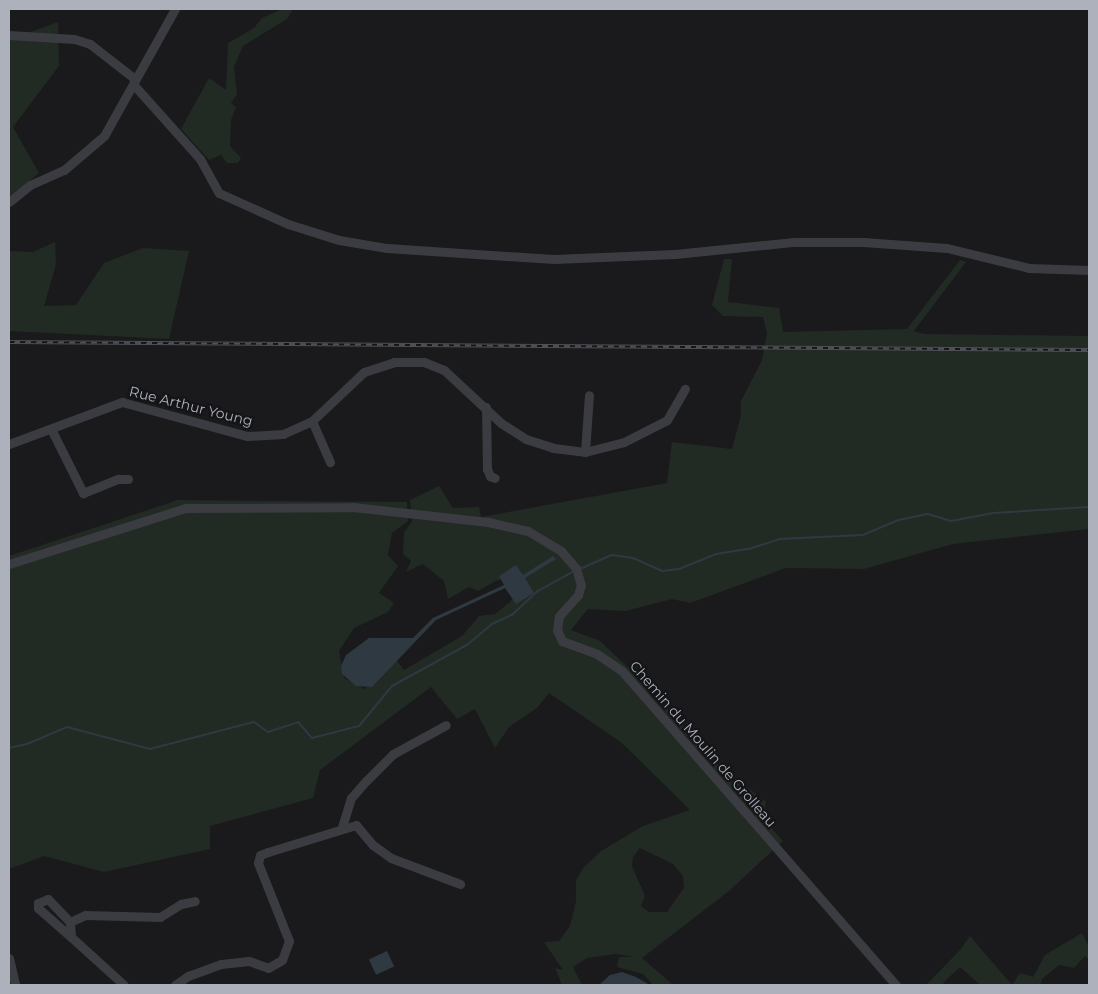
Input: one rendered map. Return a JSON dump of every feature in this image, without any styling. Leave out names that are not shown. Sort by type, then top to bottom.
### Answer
[{"type":"street","points":[[9,202],[30,185],[64,170],[104,136],[175,9]]},
{"type":"street","points":[[9,35],[74,39],[90,44],[134,82],[200,159],[219,193],[313,232],[339,240],[387,248],[554,260],[675,254],[794,242],[863,242],[947,248],[1029,268],[1089,270]]},
{"type":"street","name":"Rue Arthur Young","points":[[9,444],[122,402],[247,436],[283,434],[312,421],[364,372],[394,362],[424,362],[444,370],[502,423],[526,439],[553,448],[585,452],[624,442],[667,420],[685,389]]},
{"type":"street","points":[[585,452],[589,395]]},
{"type":"street","points":[[486,407],[487,469],[490,476],[496,478]]},
{"type":"street","points":[[312,421],[330,462]]},
{"type":"street","points":[[51,429],[83,493],[118,480],[128,479]]},
{"type":"street","name":"Chemin du Moulin de Grolleau","points":[[9,564],[186,508],[353,507],[511,526],[544,539],[577,571],[581,585],[578,595],[559,616],[557,630],[562,641],[603,657],[622,671],[896,985]]},
{"type":"street","points":[[342,827],[351,798],[393,754],[446,725]]},
{"type":"street","points":[[175,985],[188,976],[221,964],[249,961],[268,968],[282,960],[289,941],[260,874],[260,855],[342,827],[356,825],[373,845],[391,858],[460,884]]},
{"type":"street","points":[[71,936],[70,922],[48,899],[38,903],[38,908],[124,985]]},
{"type":"street","points":[[70,922],[85,915],[128,914],[141,918],[160,917],[182,904],[195,901]]},
{"type":"street","points":[[9,958],[15,985]]},
{"type":"shaded area","points":[[282,9],[293,9],[287,19],[243,46],[234,67],[237,94],[231,103],[236,107],[231,120],[230,146],[241,158],[238,163],[227,163],[221,155],[209,160],[181,129],[209,78],[226,90],[228,43],[254,28],[262,18]]},
{"type":"shaded area","points":[[58,22],[59,66],[13,127],[39,173],[9,199],[9,40]]},
{"type":"shaded area","points":[[55,242],[56,264],[44,306],[76,305],[104,263],[143,248],[189,251],[169,339],[9,331],[9,251],[33,252]]},
{"type":"shaded area","points":[[724,259],[732,259],[728,302],[779,308],[783,332],[907,329],[960,260],[966,262],[914,331],[924,334],[1089,336],[1089,529],[953,544],[864,569],[786,568],[690,603],[672,599],[626,611],[588,609],[571,630],[600,641],[636,675],[720,766],[766,802],[762,818],[783,841],[729,891],[642,958],[673,985],[653,985],[643,974],[617,967],[619,957],[635,957],[616,954],[587,958],[573,967],[582,985],[562,985],[555,968],[563,970],[544,942],[559,941],[570,926],[576,901],[576,880],[583,868],[601,851],[643,826],[690,810],[622,743],[549,693],[537,708],[509,727],[495,748],[475,709],[457,719],[431,687],[320,770],[313,798],[210,826],[210,849],[104,872],[44,856],[9,869],[9,556],[178,500],[407,502],[408,521],[392,533],[388,555],[398,566],[379,593],[394,603],[388,612],[354,628],[339,651],[344,678],[365,689],[392,654],[404,670],[462,636],[479,616],[495,614],[511,601],[520,582],[516,575],[496,581],[478,591],[469,587],[448,599],[444,581],[423,564],[406,572],[411,561],[403,554],[404,533],[412,521],[410,500],[439,486],[453,508],[479,507],[481,517],[667,483],[672,442],[732,449],[741,415],[741,401],[762,360],[767,333],[763,317],[723,316],[712,305]],"holes":[[[640,848],[673,864],[683,876],[684,888],[667,912],[649,912],[641,906],[645,896],[632,866],[633,857]]]},
{"type":"shaded area","points":[[553,556],[556,559],[525,578],[534,593],[516,604],[505,588],[436,620],[372,687],[356,686],[342,674],[341,666],[346,655],[369,638],[413,638],[433,618],[504,585],[499,576],[516,565],[523,575]]},
{"type":"shaded area","points":[[1082,933],[1089,947],[1089,960],[1085,956],[1074,968],[1059,965],[1042,979],[1040,985],[1012,985],[1020,973],[1033,977],[1045,955]]},
{"type":"shaded area","points":[[970,936],[1012,985],[980,985],[960,967],[943,983],[945,985],[926,985],[960,950]]},
{"type":"shaded area","points":[[387,951],[394,966],[376,975],[369,959]]},
{"type":"shaded area","points":[[622,972],[650,985],[599,985],[610,975]]},
{"type":"waterway","points":[[580,569],[612,555],[633,558],[662,571],[679,569],[716,554],[749,549],[779,539],[863,535],[899,520],[928,514],[951,521],[993,513],[1089,507]]},
{"type":"waterway","points":[[9,748],[27,744],[67,727],[150,749],[254,722],[268,732],[298,722],[312,738],[359,726],[392,686],[467,645],[492,624],[513,614],[538,591],[574,571]]},
{"type":"railway","points":[[9,342],[1089,350]]}]
